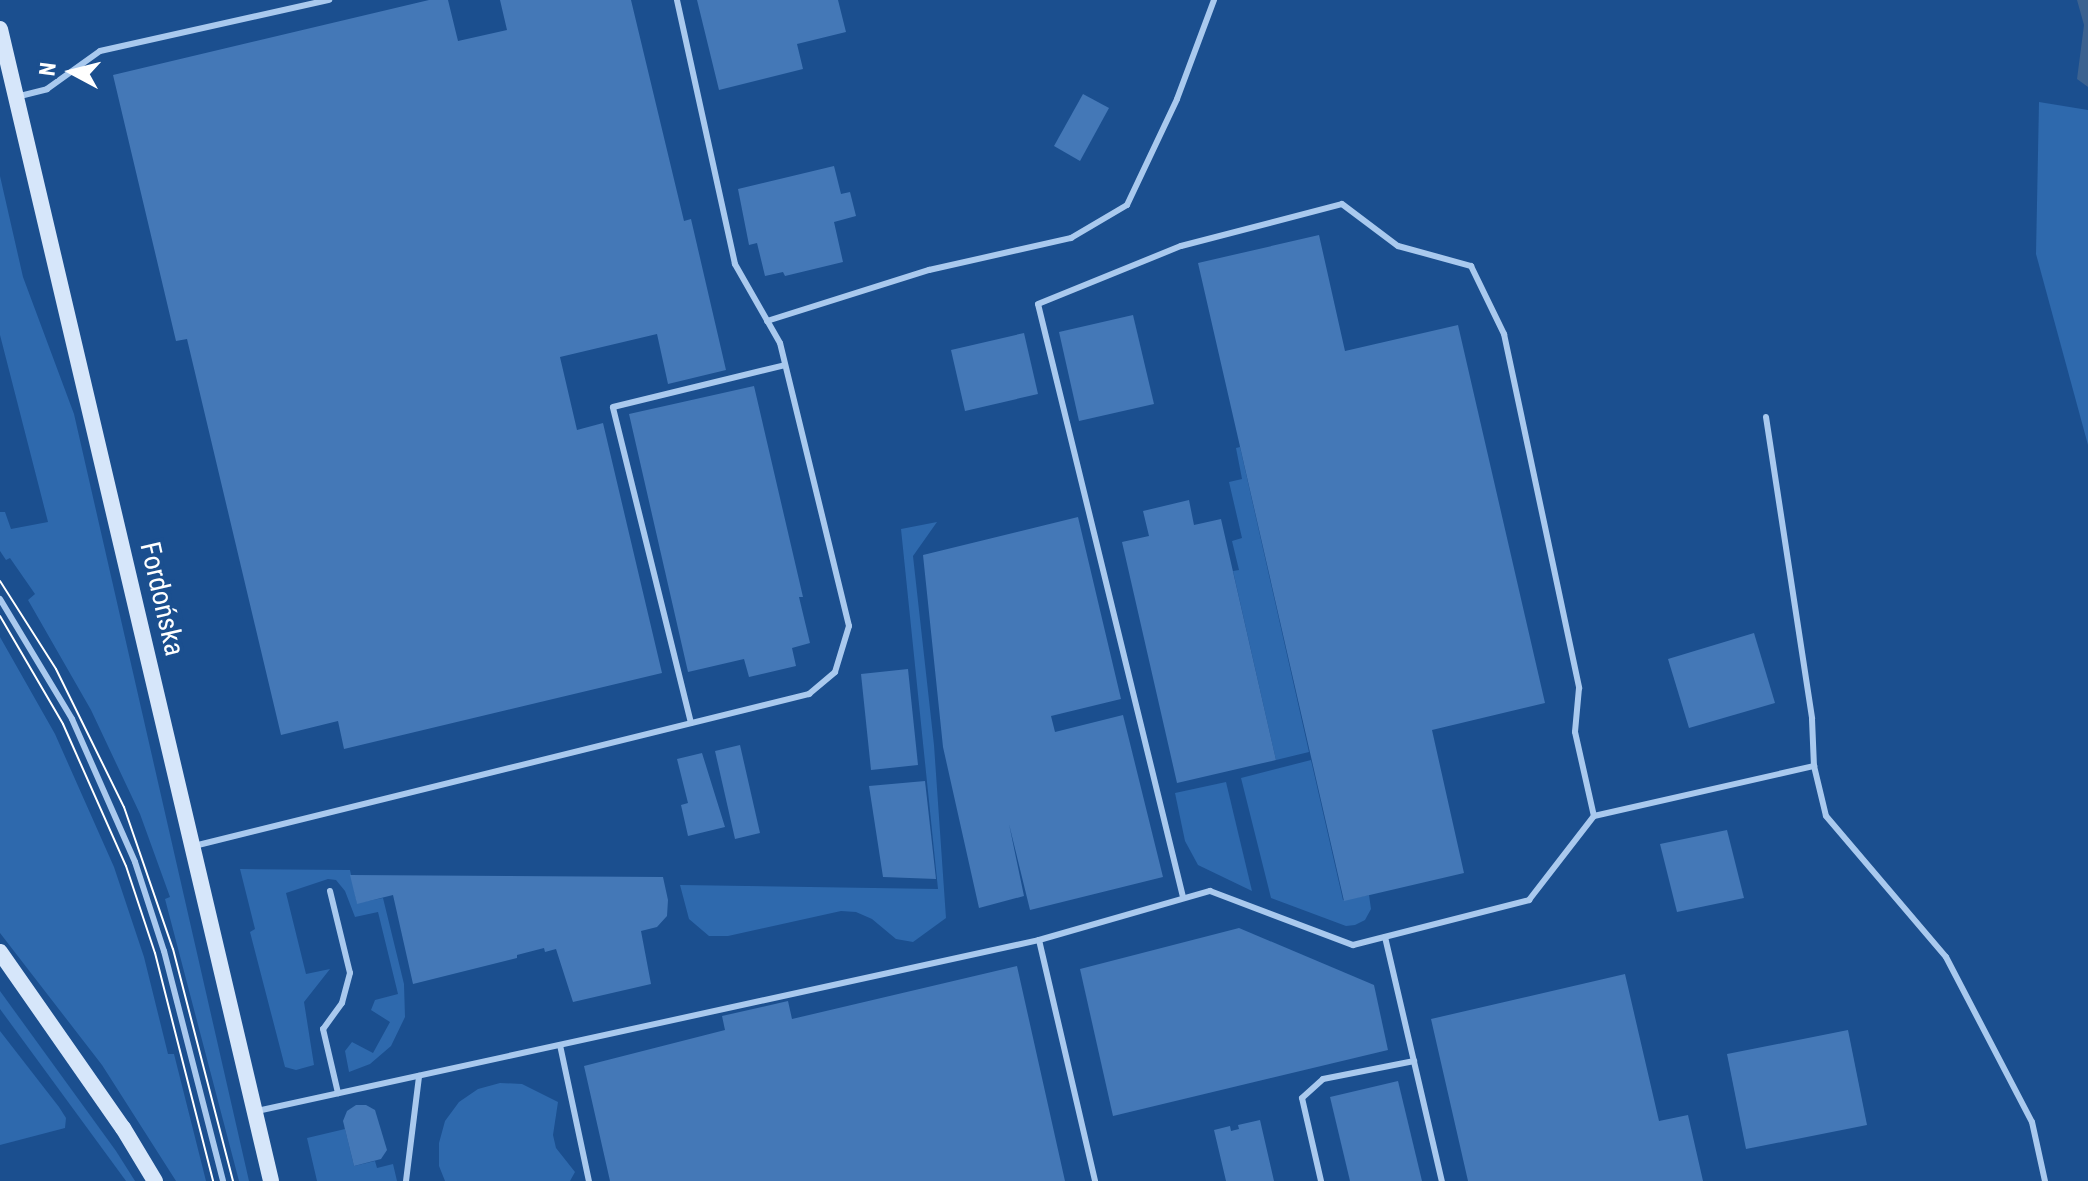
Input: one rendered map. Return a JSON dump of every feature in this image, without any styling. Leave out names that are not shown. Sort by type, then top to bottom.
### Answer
[{"type":"main road","name":"Fordońska","points":[[0,29],[271,1181]]},
{"type":"main road","points":[[0,952],[123,1128],[155,1181]]},
{"type":"lane","points":[[16,97],[47,89],[100,51],[329,0]]},
{"type":"lane","points":[[194,846],[809,694],[835,672],[849,626],[780,343],[735,264],[677,0]]},
{"type":"lane","points":[[767,321],[929,270],[1071,238],[1127,205],[1177,99],[1214,0]]},
{"type":"lane","points":[[1183,897],[1038,304],[1181,246],[1342,204],[1398,246],[1471,266],[1504,334],[1579,688],[1575,732],[1594,816]]},
{"type":"lane","points":[[691,723],[613,407],[785,365]]},
{"type":"lane","points":[[1766,417],[1812,719],[1814,766],[1826,816],[1946,957],[2032,1122],[2045,1181]]},
{"type":"lane","points":[[0,599],[72,719],[130,849],[164,951],[223,1181]]},
{"type":"lane","points":[[255,1111],[1039,940],[1210,891],[1353,945],[1529,900],[1594,816],[1814,766]]},
{"type":"lane","points":[[330,891],[350,973],[342,1003],[323,1029],[338,1093]]},
{"type":"lane","points":[[1385,937],[1442,1181]]},
{"type":"lane","points":[[1039,940],[1095,1181]]},
{"type":"lane","points":[[560,1045],[589,1181]]},
{"type":"lane","points":[[1321,1181],[1302,1098],[1323,1079],[1414,1061]]},
{"type":"lane","points":[[406,1181],[419,1076]]},
{"type":"shaded area","points":[[2077,0],[2088,0],[2088,87],[2077,79],[2084,25]]},
{"type":"shaded area","points":[[2039,102],[2088,110],[2088,445],[2036,254]]},
{"type":"shaded area","points":[[0,176],[23,277],[74,414],[249,1181],[239,1181],[165,899],[170,897],[140,814],[91,710],[28,600],[35,594],[10,558],[6,560],[0,551],[0,512],[5,512],[11,529],[48,522],[0,335]]},
{"type":"shaded area","points":[[1240,447],[1309,752],[1276,760],[1233,571],[1239,570],[1232,541],[1242,538],[1229,482],[1242,479],[1236,448]]},
{"type":"shaded area","points":[[937,522],[913,556],[934,745],[946,918],[913,942],[896,939],[872,919],[856,912],[841,911],[728,936],[709,936],[689,919],[680,885],[938,889],[901,529]]},
{"type":"shaded area","points":[[0,637],[55,734],[114,867],[144,957],[168,1054],[174,1054],[206,1181],[176,1181],[102,1065],[0,933]]},
{"type":"shaded area","points":[[1311,760],[1343,900],[1369,895],[1371,909],[1365,920],[1355,925],[1346,926],[1271,898],[1241,778]]},
{"type":"shaded area","points":[[1226,782],[1252,891],[1198,865],[1185,841],[1175,793]]},
{"type":"shaded area","points":[[240,869],[350,870],[357,903],[383,898],[404,984],[405,1017],[391,1046],[370,1064],[349,1072],[345,1051],[352,1042],[373,1053],[390,1022],[371,1010],[375,1000],[398,994],[378,912],[355,917],[345,891],[336,880],[328,879],[286,893],[306,974],[330,969],[304,1002],[314,1065],[296,1070],[285,1067],[250,932],[255,929]]},
{"type":"shaded area","points":[[0,991],[135,1181],[126,1181],[0,1009]]},
{"type":"shaded area","points":[[0,1031],[59,1107],[66,1118],[65,1128],[0,1145]]},
{"type":"shaded area","points":[[500,1083],[522,1084],[558,1102],[553,1135],[556,1148],[575,1172],[570,1181],[445,1181],[439,1166],[439,1143],[445,1121],[459,1102],[478,1089]]},
{"type":"shaded area","points":[[345,1129],[354,1166],[375,1161],[377,1168],[393,1164],[397,1181],[317,1181],[307,1138]]},
{"type":"building","points":[[429,0],[448,0],[458,41],[507,30],[500,0],[631,0],[684,221],[691,219],[726,370],[668,384],[657,334],[560,357],[577,430],[603,423],[662,673],[344,749],[338,721],[281,735],[187,339],[176,341],[113,75]]},
{"type":"building","points":[[697,0],[838,0],[846,32],[797,44],[803,69],[719,90]]},
{"type":"building","points":[[1083,94],[1109,108],[1080,161],[1054,146]]},
{"type":"building","points":[[834,166],[841,194],[850,192],[856,216],[834,222],[843,262],[785,276],[783,272],[765,276],[757,243],[749,245],[738,189]]},
{"type":"building","points":[[1319,235],[1345,351],[1458,325],[1545,703],[1432,730],[1464,873],[1344,901],[1198,263]]},
{"type":"building","points":[[1133,315],[1154,404],[1079,421],[1059,332]]},
{"type":"building","points":[[1024,333],[1038,394],[965,411],[951,350]]},
{"type":"building","points":[[754,386],[803,597],[799,597],[810,643],[792,648],[796,666],[749,677],[744,659],[688,672],[629,414]]},
{"type":"building","points":[[1189,500],[1194,525],[1221,519],[1276,760],[1177,783],[1122,542],[1149,536],[1143,511]]},
{"type":"building","points":[[1078,517],[1121,699],[1051,716],[1055,732],[1123,715],[1163,877],[1030,910],[1009,824],[1024,896],[979,908],[943,747],[923,555]]},
{"type":"building","points":[[1754,633],[1775,703],[1689,728],[1668,659]]},
{"type":"building","points":[[908,669],[918,765],[871,770],[861,674]]},
{"type":"building","points":[[740,745],[760,833],[735,839],[715,751]]},
{"type":"building","points":[[702,753],[725,827],[688,836],[681,805],[688,803],[677,759]]},
{"type":"building","points":[[925,781],[936,879],[883,877],[869,786]]},
{"type":"building","points":[[1727,830],[1744,898],[1677,912],[1660,844]]},
{"type":"building","points":[[350,875],[663,877],[668,900],[667,916],[657,927],[641,931],[651,984],[573,1002],[556,949],[545,952],[544,948],[517,955],[517,958],[413,984],[393,895],[357,904]]},
{"type":"building","points":[[1239,928],[1374,985],[1388,1050],[1113,1116],[1080,969]]},
{"type":"building","points":[[1017,966],[1065,1181],[610,1181],[584,1066],[725,1030],[722,1016],[788,1001],[792,1019]]},
{"type":"building","points":[[1625,974],[1659,1121],[1688,1115],[1703,1181],[1468,1181],[1431,1019]]},
{"type":"building","points":[[1848,1030],[1867,1125],[1746,1149],[1727,1054]]},
{"type":"building","points":[[1398,1081],[1422,1181],[1350,1181],[1330,1097]]},
{"type":"building","points":[[356,1105],[366,1105],[375,1110],[387,1150],[381,1159],[354,1166],[343,1121],[347,1111]]},
{"type":"building","points":[[1260,1120],[1274,1181],[1226,1181],[1214,1130],[1230,1126],[1231,1131],[1239,1129],[1238,1125]]},
{"type":"tram line","points":[[0,581],[56,669],[124,807],[173,949],[233,1181]]},
{"type":"tram line","points":[[0,616],[63,724],[126,866],[155,953],[213,1181]]}]
